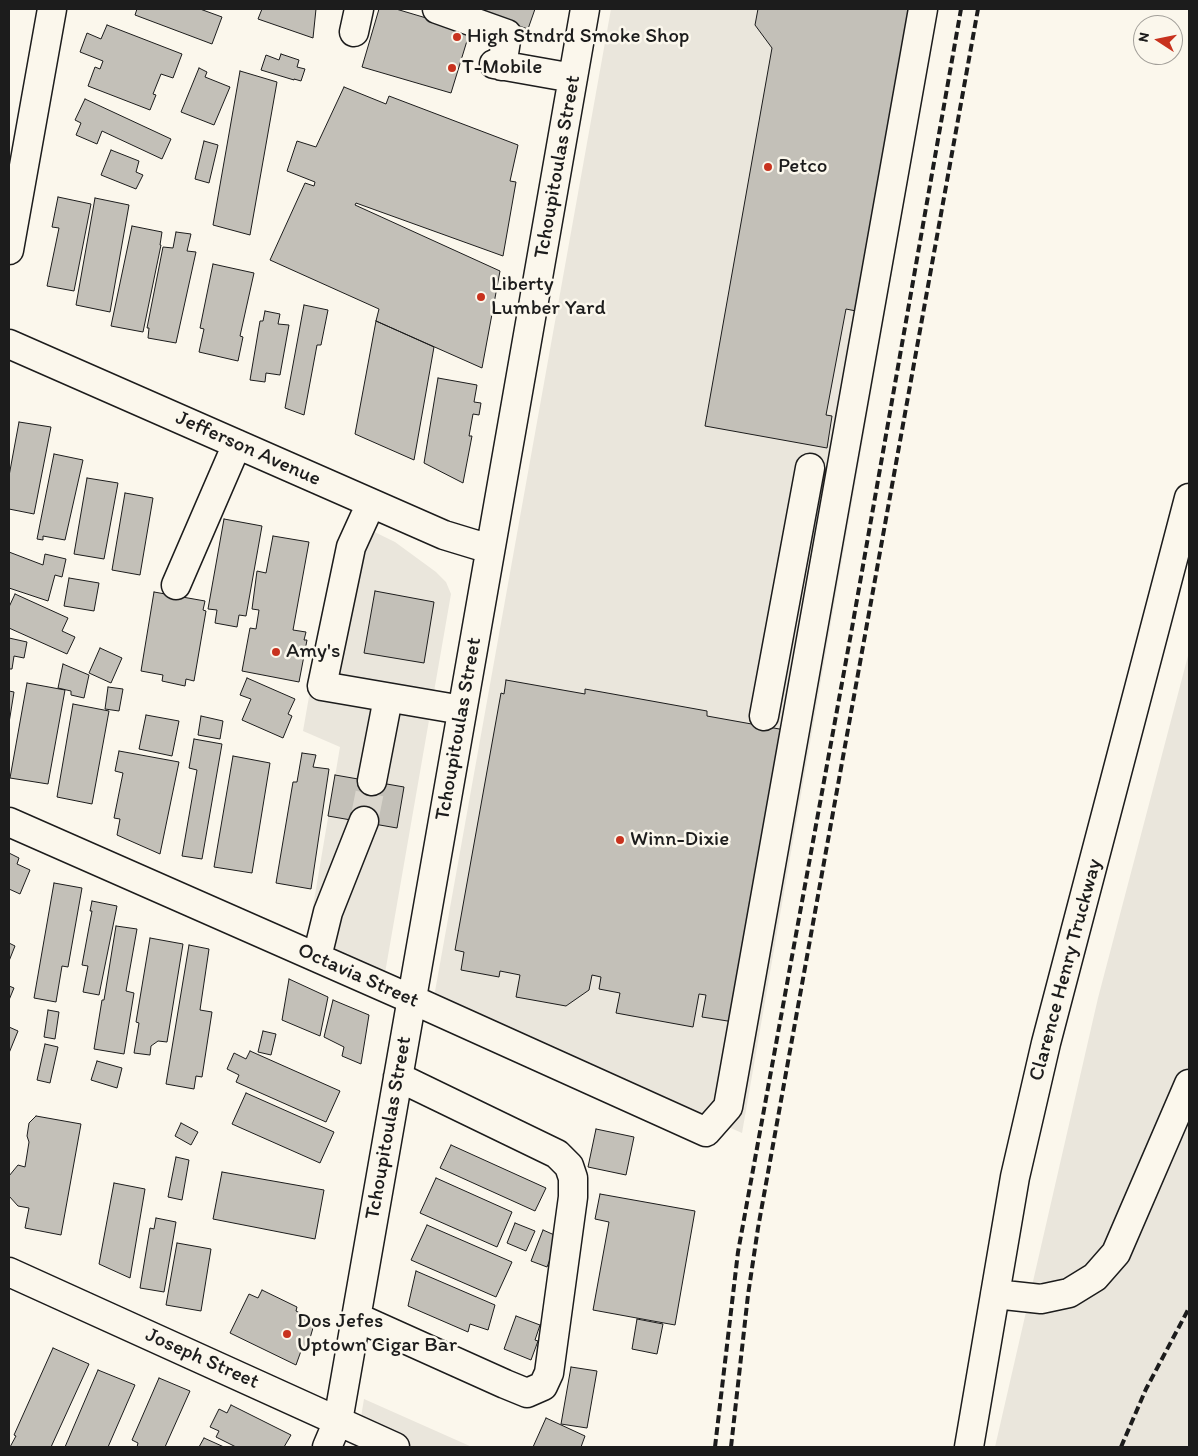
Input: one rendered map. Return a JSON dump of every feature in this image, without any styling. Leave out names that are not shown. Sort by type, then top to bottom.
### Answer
[{"type":"street","points":[[9,250],[52,9]]},
{"type":"street","points":[[437,9],[507,34],[498,65],[573,78]]},
{"type":"street","name":"Tchoupitoulas Street","points":[[327,1447],[338,1421],[585,9]]},
{"type":"street","name":"Octavia Street","points":[[9,822],[412,999],[706,1132],[728,1107],[923,9]]},
{"type":"street","name":"Jefferson Avenue","points":[[9,344],[444,535],[490,549]]},
{"type":"street","points":[[176,586],[236,444]]},
{"type":"street","points":[[764,716],[810,468]]},
{"type":"street","name":"Clarence Henry Truckway","points":[[969,1447],[1015,1177],[1046,1043],[1189,498]]},
{"type":"street","points":[[371,503],[351,547],[322,686],[462,710]]},
{"type":"street","points":[[372,781],[388,698]]},
{"type":"street","points":[[317,958],[328,912],[364,821]]},
{"type":"street","points":[[356,1316],[527,1393],[543,1386],[549,1373],[573,1197],[573,1178],[569,1166],[557,1154],[398,1077]]},
{"type":"street","points":[[995,1294],[1041,1300],[1070,1293],[1095,1277],[1116,1253],[1189,1084]]},
{"type":"street","name":"Joseph Street","points":[[9,1272],[395,1447]]},
{"type":"shaded area","points":[[611,9],[938,9],[742,1133],[434,997]]},
{"type":"shaded area","points":[[352,521],[395,542],[436,572],[446,582],[451,594],[385,973],[307,942],[340,747],[303,731],[332,565]]},
{"type":"shaded area","points":[[1189,652],[1189,1447],[995,1447],[1098,998]]},
{"type":"shaded area","points":[[364,1399],[472,1447],[356,1447]]},
{"type":"building","points":[[137,9],[200,9],[222,17],[212,44],[135,15]]},
{"type":"building","points":[[262,9],[316,9],[313,38],[258,19]]},
{"type":"building","points":[[379,9],[396,9],[470,31],[451,93],[362,67]]},
{"type":"building","points":[[469,9],[535,9],[528,29]]},
{"type":"building","points":[[758,9],[915,9],[861,312],[846,309],[826,415],[832,416],[827,448],[705,426],[772,48],[755,25]]},
{"type":"building","points":[[107,25],[182,54],[173,78],[161,74],[153,94],[156,95],[150,110],[88,86],[95,67],[100,69],[103,61],[80,52],[87,33],[101,39]]},
{"type":"building","points":[[281,54],[299,60],[297,67],[305,69],[301,81],[261,70],[266,55],[279,60]]},
{"type":"building","points":[[199,68],[207,72],[205,77],[230,87],[214,125],[181,112]]},
{"type":"building","points":[[240,71],[277,82],[250,235],[213,225]]},
{"type":"building","points":[[344,87],[386,104],[389,96],[518,145],[510,181],[516,182],[503,256],[356,203],[355,205],[500,271],[482,368],[376,321],[379,309],[270,260],[305,183],[314,186],[315,182],[287,171],[297,141],[316,147]]},
{"type":"building","points":[[85,99],[171,139],[162,159],[102,131],[97,144],[76,135],[81,123],[75,120]]},
{"type":"building","points":[[204,141],[218,145],[209,183],[195,179]]},
{"type":"building","points":[[111,150],[139,161],[136,172],[143,175],[136,189],[101,175]]},
{"type":"building","points":[[58,197],[91,204],[74,291],[47,286],[59,228],[52,227]]},
{"type":"building","points":[[95,198],[129,205],[110,312],[76,305]]},
{"type":"building","points":[[132,226],[162,232],[143,332],[111,326]]},
{"type":"building","points":[[176,232],[191,234],[187,251],[196,252],[176,343],[148,338],[149,328],[147,328],[163,247],[173,248]]},
{"type":"building","points":[[213,264],[254,273],[240,336],[243,337],[238,361],[199,352],[204,329],[200,328]]},
{"type":"building","points":[[304,305],[328,310],[321,345],[317,345],[304,415],[285,408]]},
{"type":"building","points":[[265,311],[280,314],[278,324],[289,325],[280,375],[266,373],[265,382],[250,380],[260,321],[263,321]]},
{"type":"building","points":[[376,321],[434,347],[414,460],[355,434]]},
{"type":"building","points":[[438,378],[477,385],[474,402],[481,403],[479,415],[473,414],[469,436],[472,436],[463,483],[424,463]]},
{"type":"building","points":[[19,422],[51,427],[34,514],[9,509],[9,476]]},
{"type":"building","points":[[54,454],[83,460],[65,540],[43,536],[43,540],[37,539]]},
{"type":"building","points":[[87,478],[118,483],[104,559],[74,554]]},
{"type":"building","points":[[125,493],[153,498],[140,575],[112,570]]},
{"type":"building","points":[[224,519],[262,526],[246,616],[239,615],[237,627],[215,623],[217,610],[208,609]]},
{"type":"building","points":[[273,536],[309,542],[293,630],[306,632],[304,640],[307,640],[299,682],[242,671],[250,628],[256,629],[259,610],[252,609],[257,571],[266,573]]},
{"type":"building","points":[[9,552],[43,565],[45,554],[66,559],[62,577],[55,575],[48,601],[9,588]]},
{"type":"building","points":[[69,578],[99,583],[94,611],[64,606]]},
{"type":"building","points":[[375,591],[434,602],[424,663],[364,653]]},
{"type":"building","points":[[154,592],[205,601],[203,610],[206,611],[194,681],[186,679],[185,686],[162,681],[163,675],[141,671]]},
{"type":"building","points":[[15,594],[68,618],[62,631],[75,637],[67,654],[9,628],[9,607]]},
{"type":"building","points":[[9,638],[27,642],[24,658],[14,656],[12,669],[9,669]]},
{"type":"building","points":[[100,648],[122,658],[111,683],[89,673]]},
{"type":"building","points":[[63,664],[89,675],[84,698],[71,695],[71,691],[58,688]]},
{"type":"building","points":[[247,678],[295,699],[288,714],[292,716],[283,738],[242,720],[251,699],[240,695]]},
{"type":"building","name":"Winn-Dixie","points":[[506,680],[585,694],[585,689],[707,711],[707,716],[785,730],[734,1022],[702,1017],[706,995],[699,994],[693,1027],[616,1013],[620,993],[599,989],[601,977],[592,975],[589,990],[566,1006],[516,997],[520,975],[500,971],[499,977],[461,970],[464,952],[455,950],[501,693],[504,694]]},
{"type":"building","points":[[27,683],[65,690],[48,784],[10,778]]},
{"type":"building","points":[[108,687],[123,689],[119,711],[105,709]]},
{"type":"building","points":[[9,691],[14,692],[9,723]]},
{"type":"building","points":[[73,704],[109,711],[92,804],[57,797]]},
{"type":"building","points":[[146,715],[179,721],[172,756],[139,749]]},
{"type":"building","points":[[201,716],[223,721],[220,739],[198,735]]},
{"type":"building","points":[[194,739],[222,744],[202,859],[182,856],[197,770],[189,768]]},
{"type":"building","points":[[119,751],[179,762],[160,854],[117,835],[120,819],[114,818],[123,773],[115,771]]},
{"type":"building","points":[[302,753],[316,755],[313,767],[329,769],[311,889],[276,883],[293,782],[297,782]]},
{"type":"building","points":[[233,756],[270,763],[252,873],[214,867]]},
{"type":"building","points":[[335,775],[404,787],[397,828],[328,816]]},
{"type":"building","points":[[9,853],[19,858],[17,864],[30,870],[20,894],[9,889]]},
{"type":"building","points":[[54,883],[82,888],[68,967],[62,966],[56,1002],[34,998]]},
{"type":"building","points":[[92,901],[117,906],[99,995],[83,992],[88,966],[82,965],[92,911],[90,911]]},
{"type":"building","points":[[116,926],[137,929],[126,991],[134,993],[124,1054],[94,1049]]},
{"type":"building","points":[[150,938],[183,944],[167,1042],[158,1041],[151,1046],[150,1055],[134,1053],[139,1023],[136,1022]]},
{"type":"building","points":[[9,943],[15,946],[9,961]]},
{"type":"building","points":[[189,945],[209,949],[200,1010],[212,1012],[202,1077],[196,1076],[194,1089],[166,1084]]},
{"type":"building","points":[[289,979],[328,997],[320,1036],[282,1020]]},
{"type":"building","points":[[9,986],[14,988],[9,1000]]},
{"type":"building","points":[[333,1000],[369,1015],[361,1064],[342,1056],[344,1047],[324,1037]]},
{"type":"building","points":[[48,1010],[59,1012],[55,1039],[44,1037]]},
{"type":"building","points":[[9,1027],[18,1031],[9,1053]]},
{"type":"building","points":[[263,1031],[276,1034],[271,1055],[258,1052]]},
{"type":"building","points":[[45,1044],[58,1047],[50,1083],[37,1080]]},
{"type":"building","points":[[250,1051],[340,1091],[326,1122],[236,1082],[239,1075],[227,1069],[234,1053],[246,1059]]},
{"type":"building","points":[[97,1061],[122,1068],[117,1088],[91,1080]]},
{"type":"building","points":[[246,1093],[334,1132],[320,1163],[232,1124]]},
{"type":"building","points":[[36,1116],[81,1124],[61,1235],[25,1228],[29,1208],[18,1206],[9,1196],[9,1176],[18,1165],[25,1167],[29,1142],[27,1136],[29,1123]]},
{"type":"building","points":[[181,1123],[198,1132],[191,1145],[175,1136]]},
{"type":"building","points":[[596,1129],[634,1137],[626,1175],[588,1167]]},
{"type":"building","points":[[451,1145],[546,1188],[535,1211],[440,1168]]},
{"type":"building","points":[[176,1157],[189,1160],[182,1200],[168,1197]]},
{"type":"building","points":[[222,1172],[324,1190],[315,1239],[213,1219]]},
{"type":"building","points":[[436,1178],[512,1212],[497,1247],[420,1213]]},
{"type":"building","points":[[114,1183],[145,1189],[130,1278],[99,1264]]},
{"type":"building","points":[[600,1194],[695,1211],[675,1325],[593,1310],[609,1222],[595,1219]]},
{"type":"building","points":[[156,1218],[176,1222],[164,1292],[140,1288],[150,1228],[154,1229]]},
{"type":"building","points":[[515,1223],[535,1231],[526,1251],[507,1243]]},
{"type":"building","points":[[427,1225],[512,1262],[496,1297],[411,1260]]},
{"type":"building","points":[[543,1230],[559,1237],[547,1267],[531,1261]]},
{"type":"building","points":[[177,1243],[211,1249],[201,1311],[166,1305]]},
{"type":"building","points":[[416,1271],[495,1305],[488,1330],[470,1324],[468,1332],[408,1306]]},
{"type":"building","points":[[262,1290],[297,1307],[296,1311],[315,1321],[306,1352],[301,1351],[296,1365],[230,1333],[249,1294],[258,1298]]},
{"type":"building","points":[[516,1316],[540,1325],[535,1340],[538,1341],[531,1360],[504,1349]]},
{"type":"building","points":[[637,1319],[663,1324],[657,1354],[632,1349]]},
{"type":"building","points":[[53,1348],[89,1364],[51,1447],[10,1447],[16,1436],[14,1435]]},
{"type":"building","points":[[571,1367],[597,1371],[587,1428],[561,1424]]},
{"type":"building","points":[[98,1370],[135,1385],[108,1447],[65,1447]]},
{"type":"building","points":[[159,1378],[190,1391],[165,1447],[137,1447],[138,1443],[132,1440]]},
{"type":"building","points":[[231,1405],[291,1435],[284,1447],[236,1447],[216,1437],[219,1431],[210,1427],[219,1409],[227,1413]]},
{"type":"building","points":[[546,1418],[585,1436],[581,1447],[533,1447]]},
{"type":"building","points":[[204,1438],[224,1447],[199,1447]]},
{"type":"tunnel","points":[[364,821],[372,781]]},
{"type":"railway","points":[[715,1447],[738,1252],[852,628],[961,9]]},
{"type":"railway","points":[[731,1447],[748,1295],[758,1228],[978,9]]},
{"type":"railway","points":[[1121,1447],[1146,1389],[1189,1308]]},
{"type":"place","name":"High Stndrd Smoke Shop","points":[[457,37]]},
{"type":"place","name":"T-Mobile","points":[[452,68]]},
{"type":"place","name":"Petco","points":[[768,167]]},
{"type":"place","name":"Liberty Lumber Yard","points":[[481,297]]},
{"type":"place","name":"Amy's","points":[[276,652]]},
{"type":"place","name":"Winn-Dixie","points":[[620,840]]},
{"type":"place","name":"Dos Jefes Uptown Cigar Bar","points":[[287,1334]]}]
